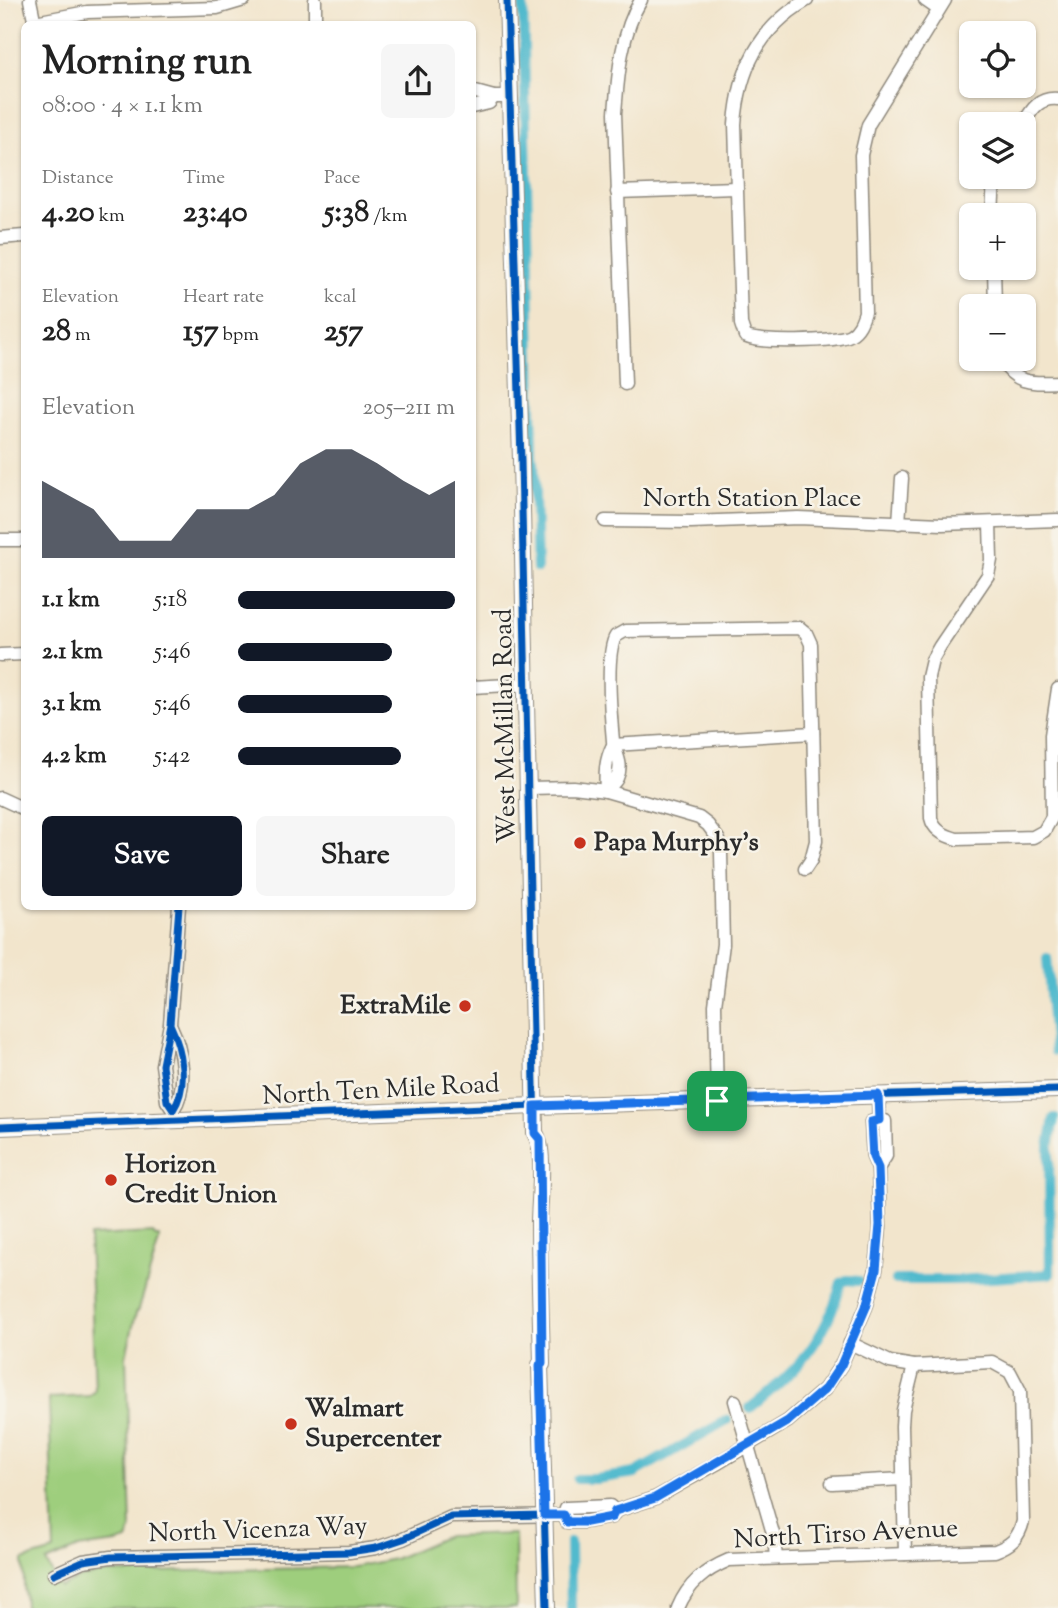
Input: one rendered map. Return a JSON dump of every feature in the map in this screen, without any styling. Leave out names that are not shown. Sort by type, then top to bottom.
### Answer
[{"type":"main road","name":"West McMillan Road","points":[[507,0],[502,97],[526,684],[535,1133],[540,1139],[540,1365],[547,1608]]},
{"type":"main road","name":"North Ten Mile Road","points":[[0,1127],[173,1116],[1058,1090]]},
{"type":"street","points":[[30,0],[35,21]]},
{"type":"street","points":[[44,21],[87,12],[156,5],[217,8],[244,0]]},
{"type":"street","points":[[315,0],[315,21]]},
{"type":"street","points":[[625,384],[615,113],[623,48],[641,0]]},
{"type":"street","points":[[807,0],[772,27],[753,52],[743,74],[737,100],[736,188],[741,324],[745,336],[758,341],[839,339],[858,329],[865,312],[861,155],[863,140],[878,107],[941,4],[925,0]]},
{"type":"street","points":[[476,92],[502,97]]},
{"type":"street","points":[[476,106],[502,97]]},
{"type":"street","points":[[1031,112],[1035,106],[1053,99]]},
{"type":"street","points":[[617,192],[736,188]]},
{"type":"street","points":[[0,238],[21,236]]},
{"type":"street","points":[[1010,371],[1018,379],[1028,383],[1058,382]]},
{"type":"street","name":"North Station Place","points":[[899,523],[902,478]]},
{"type":"street","name":"North Station Place","points":[[605,522],[798,518],[899,523],[1058,520]]},
{"type":"street","points":[[990,523],[991,560],[988,575],[940,646],[932,660],[928,677],[931,818],[936,829],[945,836],[957,839],[1033,837],[1044,831],[1052,817],[1051,736],[1058,689]]},
{"type":"street","points":[[0,540],[21,540]]},
{"type":"street","points":[[606,791],[607,756],[613,745],[610,651],[616,636],[625,631],[800,628],[806,633],[811,644],[816,841],[811,860],[805,869]]},
{"type":"street","points":[[0,655],[21,654]]},
{"type":"street","points":[[476,687],[526,684]]},
{"type":"street","points":[[613,745],[813,733]]},
{"type":"street","points":[[529,788],[573,787],[606,791],[699,817],[719,840],[723,944],[715,1005],[717,1101]]},
{"type":"street","points":[[0,798],[21,808]]},
{"type":"street","points":[[173,1116],[167,1101],[162,1065],[170,1024],[179,910]]},
{"type":"street","points":[[170,1024],[178,1041],[182,1068],[180,1100],[173,1116]]},
{"type":"street","name":"North Vicenza Way","points":[[54,1574],[83,1561],[111,1557],[349,1552],[376,1548],[403,1539],[451,1517],[564,1515],[567,1522],[586,1522],[612,1517],[615,1511],[655,1498],[747,1445],[788,1421],[825,1389],[841,1365],[866,1307],[876,1270],[880,1227],[878,1168],[873,1157],[871,1122],[879,1120],[878,1095]]},
{"type":"street","points":[[850,1343],[890,1362],[914,1366],[903,1410],[905,1554]]},
{"type":"street","name":"North Tirso Avenue","points":[[678,1608],[684,1592],[709,1568],[729,1560],[995,1551],[1017,1538],[1023,1521],[1020,1391],[1010,1371],[992,1362],[914,1366]]},
{"type":"street","points":[[735,1402],[774,1537],[776,1558]]},
{"type":"street","points":[[832,1483],[903,1479]]},
{"type":"green space","points":[[153,1233],[155,1237],[159,1237],[159,1241],[136,1313],[126,1356],[131,1530],[127,1540],[78,1548],[46,1562],[60,1587],[79,1578],[105,1573],[353,1567],[394,1559],[447,1536],[515,1534],[516,1608],[25,1608],[23,1560],[54,1551],[49,1400],[90,1396],[95,1391],[89,1236]]},
{"type":"waterway","points":[[523,0],[533,456]]},
{"type":"waterway","points":[[534,463],[537,568]]},
{"type":"waterway","points":[[1047,958],[1055,1051]]},
{"type":"waterway","points":[[896,1280],[960,1280],[1050,1274],[1049,1147],[1054,1118]]},
{"type":"waterway","points":[[750,1408],[795,1368],[818,1339],[835,1304],[841,1283],[847,1280],[858,1281]]},
{"type":"waterway","points":[[577,1479],[635,1473],[727,1420]]},
{"type":"waterway","points":[[570,1542],[571,1608]]},
{"type":"cycle path","points":[[507,0],[521,460],[535,1133],[541,1163],[540,1365],[547,1608]]},
{"type":"cycle path","points":[[170,1024],[179,910]]},
{"type":"cycle path","points":[[170,1024],[182,1067],[181,1090],[173,1110],[167,1101],[162,1065],[170,1024]]},
{"type":"cycle path","points":[[0,1127],[535,1106],[1058,1090]]},
{"type":"cycle path","points":[[54,1574],[83,1561],[111,1557],[349,1552],[376,1548],[403,1539],[451,1517],[544,1515]]},
{"type":"place","name":"Papa Murphy's","points":[[580,843]]},
{"type":"place","name":"ExtraMile","points":[[465,1006]]},
{"type":"place","name":"Horizon Credit Union","points":[[111,1180]]},
{"type":"place","name":"Walmart Supercenter","points":[[291,1424]]},
{"type":"route","points":[[878,1095],[879,1120],[871,1122],[873,1157],[878,1168],[880,1227],[876,1270],[866,1307],[841,1365],[825,1389],[788,1421],[655,1498],[615,1511],[612,1517],[567,1522],[564,1515],[544,1515],[540,1365],[541,1184],[540,1139],[535,1133],[535,1106],[717,1101],[878,1095]]}]
